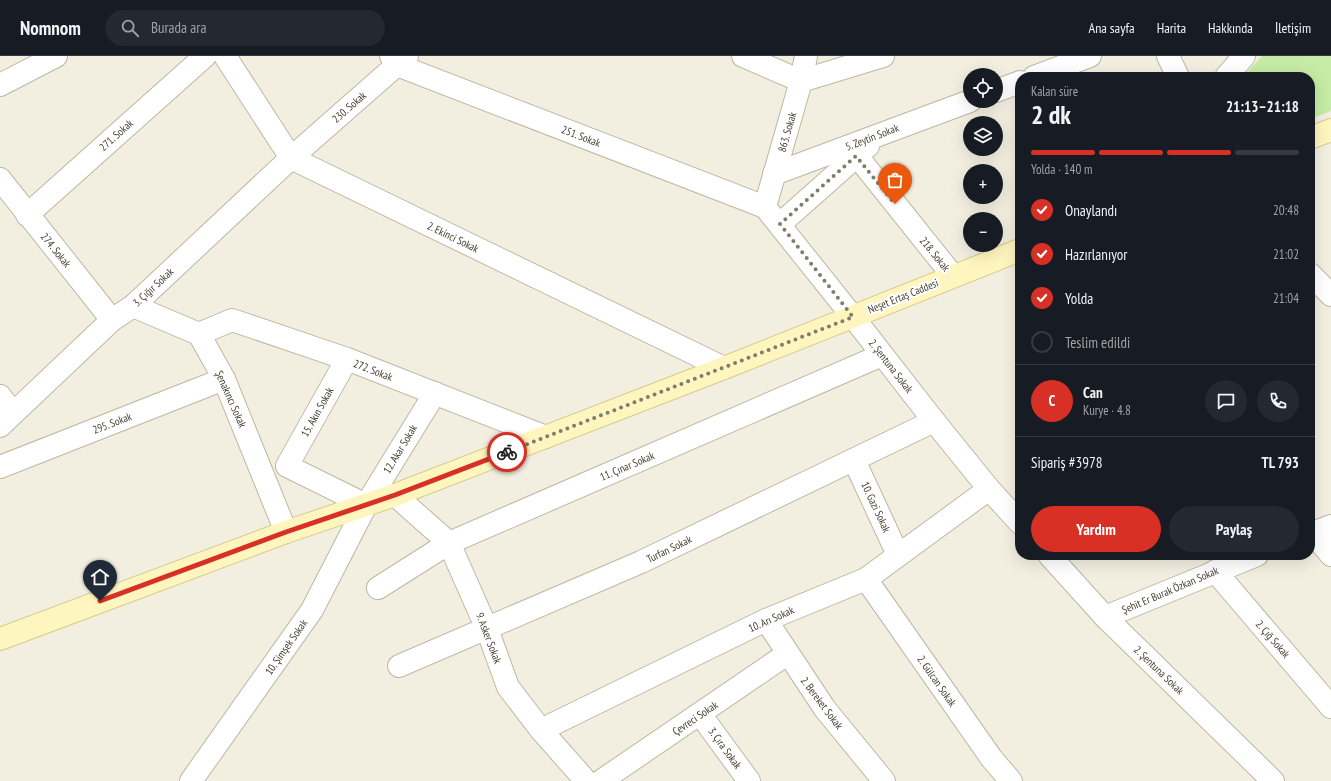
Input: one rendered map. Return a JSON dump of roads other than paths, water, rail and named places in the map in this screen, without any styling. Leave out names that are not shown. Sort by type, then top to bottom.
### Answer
[{"type":"main road","points":[[1315,136],[1331,130]]},
{"type":"main road","name":"Neşet Ertaş Caddesi","points":[[0,639],[286,532],[395,495],[724,368],[1015,252]]},
{"type":"street","points":[[0,85],[56,56]]},
{"type":"street","name":"271. Sokak","points":[[27,215],[205,56]]},
{"type":"street","points":[[225,56],[291,158]]},
{"type":"street","points":[[743,56],[801,81],[883,56]]},
{"type":"street","name":"863. Sokak","points":[[765,207],[801,81],[806,56]]},
{"type":"street","points":[[1047,72],[1090,56]]},
{"type":"street","points":[[1168,56],[1176,72]]},
{"type":"street","points":[[1230,72],[1244,56]]},
{"type":"street","name":"230. Sokak","points":[[291,158],[398,59]]},
{"type":"street","name":"251. Sokak","points":[[398,59],[765,207]]},
{"type":"street","points":[[1003,88],[1015,84]]},
{"type":"street","name":"5. Zeytin Sokak","points":[[774,174],[963,103]]},
{"type":"street","points":[[780,224],[882,133]]},
{"type":"street","name":"218. Sokak","points":[[856,156],[953,276]]},
{"type":"street","name":"3. Çığır Sokak","points":[[7,419],[112,320],[133,306],[291,158]]},
{"type":"street","name":"2. Ekinci Sokak","points":[[291,158],[724,368]]},
{"type":"street","name":"274. Sokak","points":[[0,179],[27,215],[112,320]]},
{"type":"street","name":"2. Şentuna Sokak","points":[[765,207],[780,224],[934,421],[989,489],[1015,518]]},
{"type":"street","points":[[1315,279],[1331,295]]},
{"type":"street","points":[[133,306],[199,334]]},
{"type":"street","name":"272. Sokak","points":[[199,334],[232,320],[346,359],[546,437]]},
{"type":"street","name":"Şenakıncı Sokak","points":[[199,334],[224,379],[286,532]]},
{"type":"street","name":"11. Çınar Sokak","points":[[378,588],[449,544],[882,355]]},
{"type":"street","name":"15. Akın Sokak","points":[[346,359],[287,466],[366,505]]},
{"type":"street","name":"295. Sokak","points":[[0,467],[224,379]]},
{"type":"street","name":"12. Akar Sokak","points":[[366,505],[434,393]]},
{"type":"street","points":[[0,396],[7,419]]},
{"type":"street","name":"Turfan Sokak","points":[[399,666],[641,562],[934,421]]},
{"type":"street","name":"10. Gazi Sokak","points":[[854,460],[898,555]]},
{"type":"street","name":"10. Arı Sokak","points":[[541,730],[766,620],[866,579],[989,489]]},
{"type":"street","name":"9. Asker Sokak","points":[[395,495],[449,544],[487,629],[508,687],[541,730],[586,781]]},
{"type":"street","name":"10. Şimşek Sokak","points":[[191,781],[312,610],[366,505]]},
{"type":"street","points":[[1318,531],[1331,554]]},
{"type":"street","name":"2. Şentuna Sokak","points":[[1054,560],[1105,617],[1273,781]]},
{"type":"street","name":"Şehit Er Burak Özkan Sokak","points":[[1105,617],[1245,560]]},
{"type":"street","name":"2. Çığ Sokak","points":[[1215,572],[1331,707]]},
{"type":"street","name":"2. Gülcan Sokak","points":[[866,579],[992,759],[1011,781]]},
{"type":"street","name":"2. Bereket Sokak","points":[[766,620],[787,654],[825,708],[884,781]]},
{"type":"street","name":"Çevreci Sokak","points":[[602,781],[787,654]]},
{"type":"street","name":"3. Çıra Sokak","points":[[700,714],[749,781]]}]
